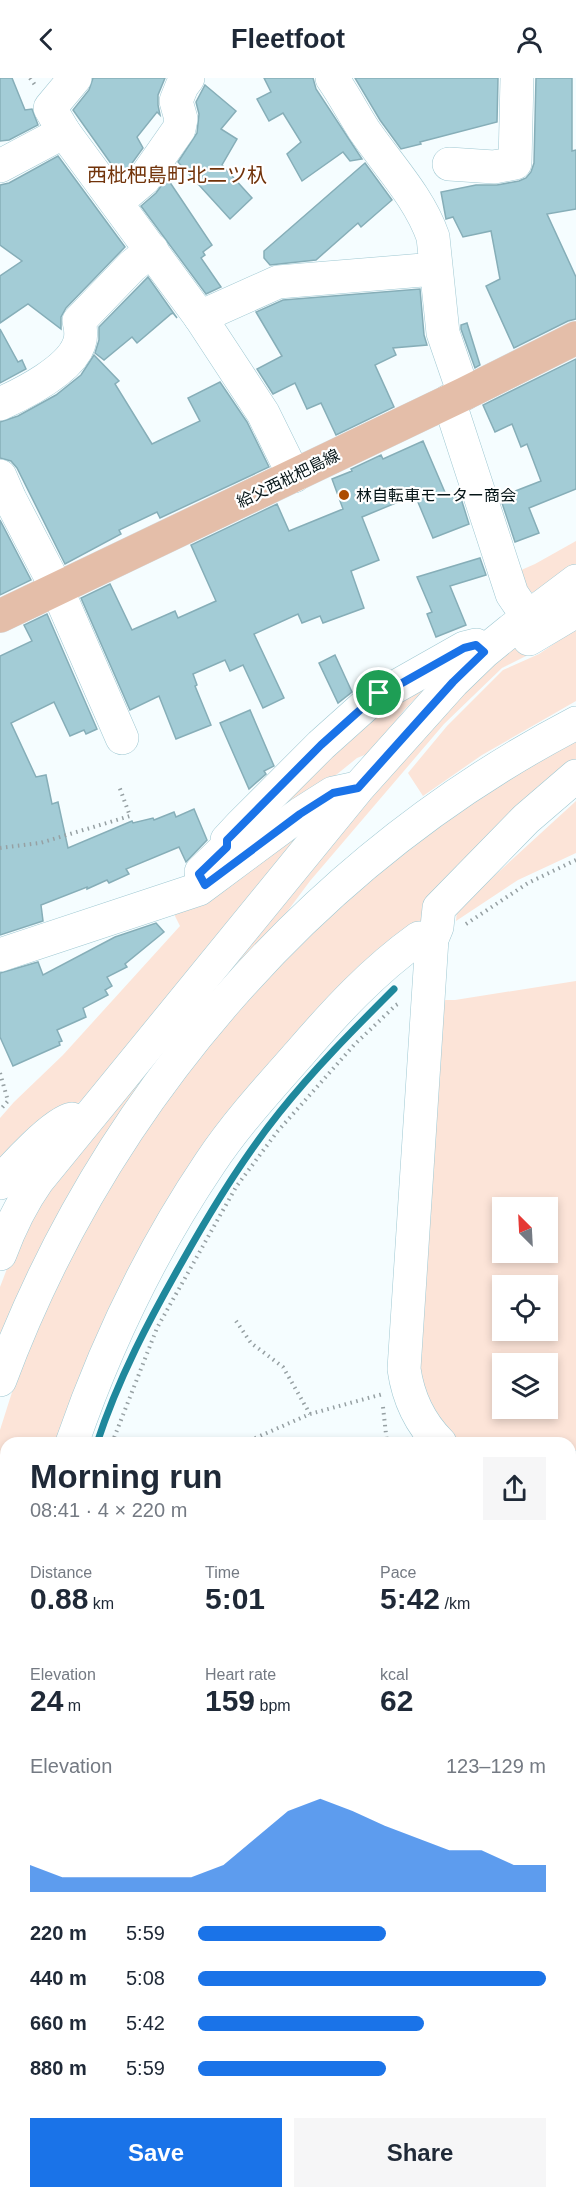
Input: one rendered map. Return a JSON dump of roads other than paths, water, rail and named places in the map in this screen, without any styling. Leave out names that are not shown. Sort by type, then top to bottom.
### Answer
[{"type":"main road","name":"給父西枇杷島線","points":[[0,616],[576,338]]},
{"type":"street","points":[[75,78],[50,108],[64,132],[200,316],[263,413],[294,476]]},
{"type":"street","points":[[117,202],[144,179],[179,129],[181,119],[176,101],[188,78]]},
{"type":"street","points":[[332,78],[364,130],[429,224],[433,237],[443,333],[456,397],[519,623],[526,640],[576,611]]},
{"type":"street","points":[[448,164],[494,167],[515,163],[517,78]]},
{"type":"street","points":[[0,166],[64,132]]},
{"type":"street","points":[[0,404],[28,390],[73,357],[80,343],[79,321],[132,266],[152,250]]},
{"type":"street","points":[[200,316],[278,282],[435,270]]},
{"type":"street","points":[[0,476],[57,589],[122,738]]},
{"type":"street","points":[[0,1254],[24,1200],[88,1116],[358,788],[453,682],[484,652],[576,581]]},
{"type":"street","points":[[205,885],[199,874],[227,847],[227,840],[321,745],[379,693],[402,665],[443,638]]},
{"type":"street","points":[[379,693],[395,687],[464,648],[476,645],[484,652]]},
{"type":"street","points":[[0,1380],[34,1296],[89,1189],[164,1075],[246,979],[326,898],[394,841],[446,802],[516,756],[576,723]]},
{"type":"street","points":[[436,1437],[417,1412],[394,1390],[404,1369],[432,939],[437,927],[439,908],[519,825],[576,776]]},
{"type":"street","points":[[0,955],[200,889],[300,814],[333,793],[358,788]]},
{"type":"street","points":[[74,1437],[119,1326],[140,1283],[210,1163],[240,1122],[330,1018],[383,965],[419,938],[432,939]]},
{"type":"street","points":[[0,1183],[21,1159],[67,1120],[88,1116]]},
{"type":"waterway","points":[[99,1437],[114,1396],[146,1328],[193,1243],[252,1148],[292,1097],[394,989]]},
{"type":"place","name":"林自転車モーター商会","points":[[344,495]]},
{"type":"district","name":"西枇杷島町北二ツ杁","points":[[177,175]]}]
